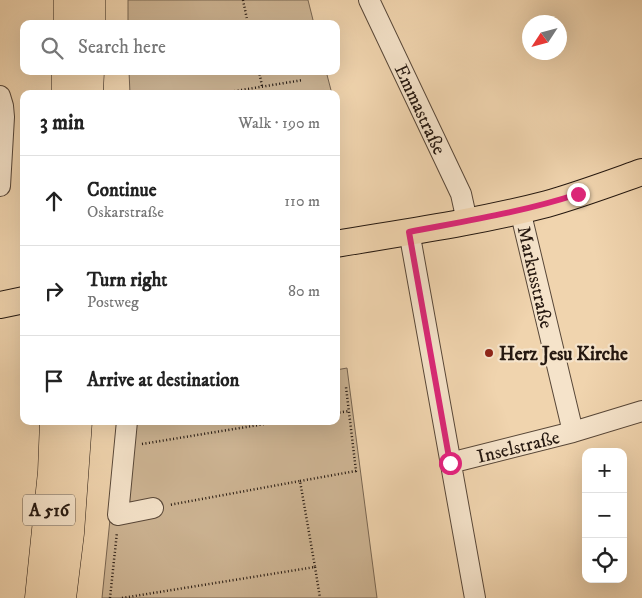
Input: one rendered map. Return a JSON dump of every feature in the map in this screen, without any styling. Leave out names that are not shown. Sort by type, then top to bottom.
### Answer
[{"type":"highway","points":[[68,0],[68,20]]},
{"type":"highway","points":[[91,20],[92,0]]},
{"type":"highway","points":[[66,75],[66,90]]},
{"type":"highway","points":[[89,90],[90,75]]},
{"type":"highway","name":"A 516","points":[[39,598],[52,472],[54,425]]},
{"type":"highway","name":"A 516","points":[[62,598],[70,534],[78,425]]},
{"type":"main road","points":[[340,243],[409,232],[550,203],[642,172]]},
{"type":"main road","points":[[0,305],[20,301]]},
{"type":"street","name":"Emmastraße","points":[[369,0],[461,194],[466,221]]},
{"type":"street","points":[[0,96],[4,117],[0,186]]},
{"type":"street","name":"Markusstraße","points":[[520,210],[573,432]]},
{"type":"street","points":[[409,232],[475,598]]},
{"type":"street","name":"Inselstraße","points":[[450,463],[573,432],[642,411]]},
{"type":"street","points":[[128,425],[118,515],[153,508]]},
{"type":"path","points":[[243,0],[247,20]]},
{"type":"path","points":[[260,75],[262,86]]},
{"type":"path","points":[[240,90],[303,80]]},
{"type":"path","points":[[153,508],[356,471],[346,387]]},
{"type":"path","points":[[340,411],[349,410]]},
{"type":"path","points":[[125,447],[259,425]]},
{"type":"path","points":[[300,481],[320,598]]},
{"type":"path","points":[[110,598],[118,515]]},
{"type":"path","points":[[122,598],[314,566]]},
{"type":"shaded area","points":[[128,0],[308,0],[313,20],[128,20]]},
{"type":"shaded area","points":[[129,75],[327,75],[331,90],[130,90]]},
{"type":"shaded area","points":[[347,368],[377,598],[102,598],[120,425],[340,425],[340,369]]},
{"type":"place","name":"Herz Jesu Kirche","points":[[489,353]]},
{"type":"route","points":[[450,463],[409,232],[520,210],[578,194]]}]
